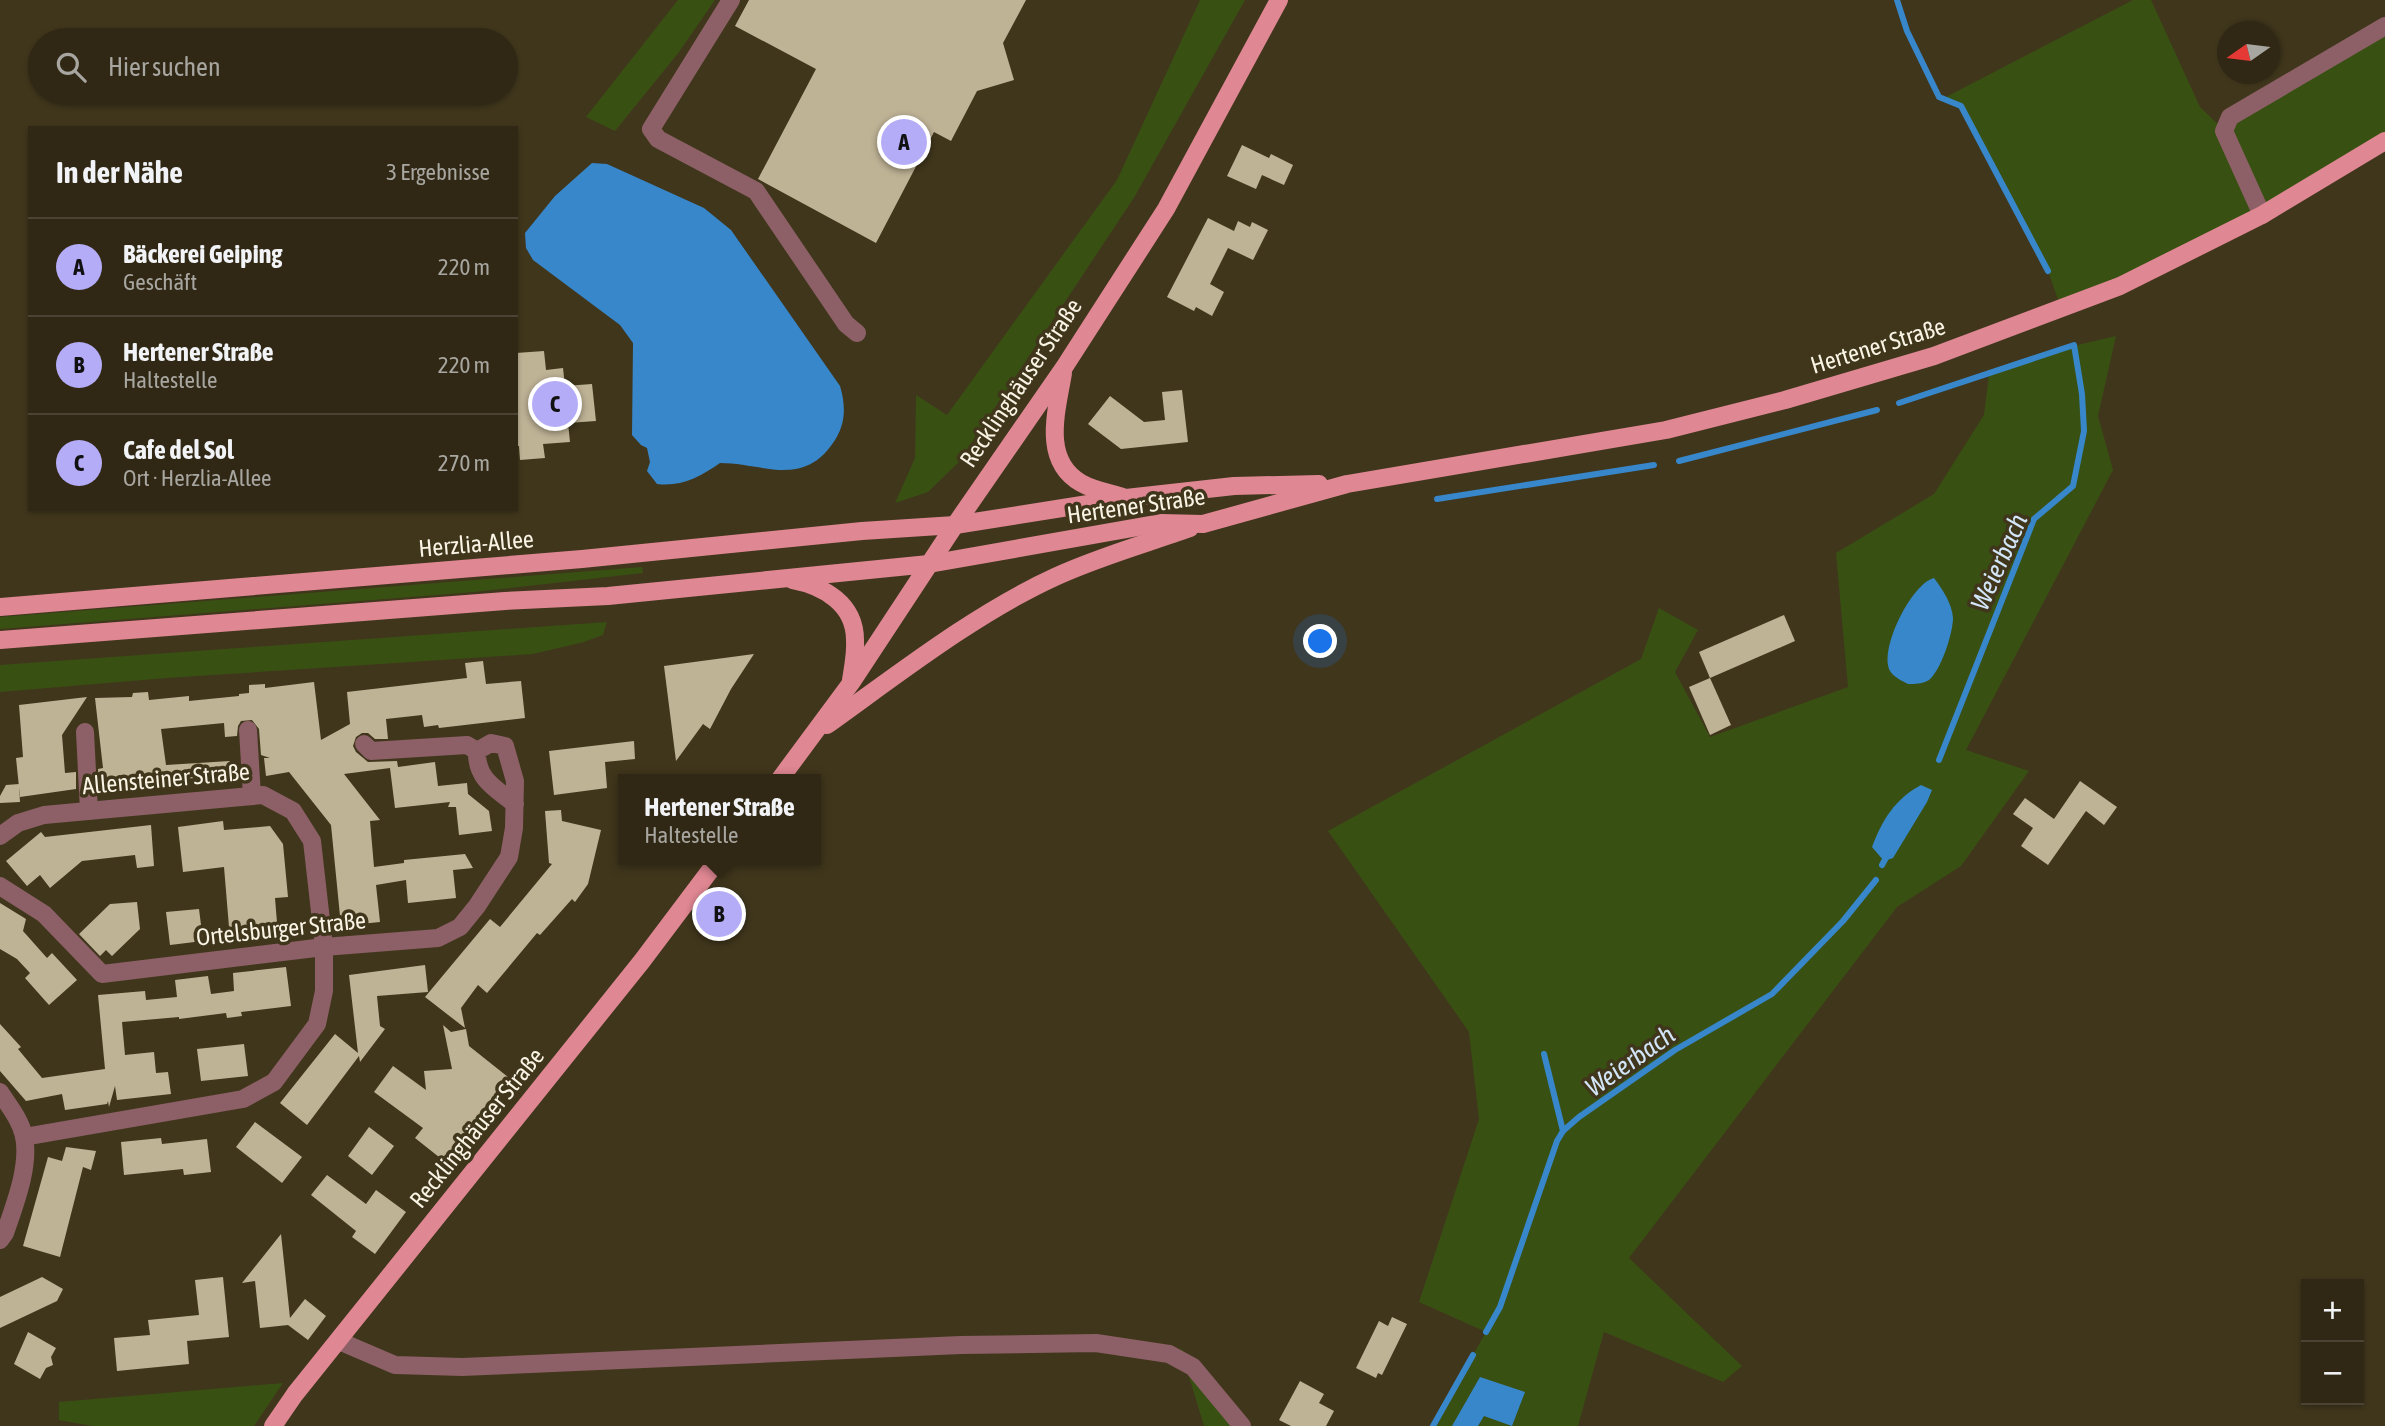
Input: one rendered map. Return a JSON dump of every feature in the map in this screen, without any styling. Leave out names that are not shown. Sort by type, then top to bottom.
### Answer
[{"type":"main road","name":"Recklinghäuser Straße","points":[[784,774],[851,683],[955,525],[1065,366],[1166,209],[1279,0]]},
{"type":"main road","name":"Hertener Straße","points":[[929,564],[1161,523],[1203,524],[1348,484],[1666,430],[1786,400],[1910,364],[2120,286],[2262,215],[2385,141]]},
{"type":"main road","points":[[1065,366],[1053,442],[1061,465],[1081,483],[1126,498]]},
{"type":"main road","name":"Hertener Straße","points":[[955,525],[1126,498],[1234,486],[1348,484]]},
{"type":"main road","points":[[815,733],[1011,600],[1055,577],[1203,524]]},
{"type":"main road","name":"Herzlia-Allee","points":[[0,607],[955,525]]},
{"type":"main road","points":[[0,640],[505,601],[608,596],[775,577],[929,564]]},
{"type":"main road","points":[[775,577],[807,583],[828,591],[850,613],[856,639],[851,683]]},
{"type":"main road","name":"Recklinghäuser Straße","points":[[273,1426],[295,1394],[642,961],[714,865]]},
{"type":"street","points":[[731,0],[651,128],[658,139],[756,191],[846,324],[857,333]]},
{"type":"street","points":[[2262,215],[2224,131],[2230,117],[2385,26]]},
{"type":"street","points":[[248,730],[252,796]]},
{"type":"street","points":[[85,732],[89,811]]},
{"type":"street","name":"Ortelsburger Straße","points":[[0,886],[44,914],[102,974],[324,947],[438,938],[460,927],[509,857],[515,804],[514,781],[505,746],[491,743],[477,751]]},
{"type":"street","points":[[364,744],[371,751],[467,745],[477,751],[477,766],[486,780],[515,804]]},
{"type":"street","name":"Allensteiner Straße","points":[[0,835],[18,823],[44,815],[263,795],[293,811],[312,841],[324,947],[324,991],[317,1024],[274,1082],[243,1099],[24,1137]]},
{"type":"street","points":[[0,1092],[17,1117],[24,1137],[23,1178],[5,1233],[0,1240]]},
{"type":"street","points":[[339,1341],[395,1365],[462,1367],[961,1345],[1096,1343],[1169,1354],[1193,1367],[1242,1426]]},
{"type":"green space","points":[[678,0],[715,0],[679,52],[615,131],[586,117]]},
{"type":"green space","points":[[1200,0],[1245,0],[1135,196],[959,462],[928,492],[895,503],[915,458],[916,395],[947,415],[1117,180]]},
{"type":"green space","points":[[2133,0],[2151,0],[2200,107],[2224,130],[2385,25],[2385,141],[2262,215],[2061,308],[2048,271],[1961,106],[1940,100]]},
{"type":"green space","points":[[2116,336],[2098,416],[2113,470],[1966,750],[2029,771],[1961,866],[1897,907],[1629,1258],[1742,1366],[1723,1382],[1604,1332],[1578,1426],[1433,1426],[1486,1332],[1419,1302],[1479,1119],[1469,1032],[1328,831],[1641,659],[1659,608],[1698,630],[1675,672],[1710,737],[1848,687],[1836,553],[1934,494],[1984,415],[1989,374],[2065,348]]},
{"type":"green space","points":[[642,567],[643,573],[474,592],[0,629],[0,617]]},
{"type":"green space","points":[[607,622],[603,635],[533,654],[0,692],[0,665]]},
{"type":"green space","points":[[1180,1347],[1245,1426],[1204,1426]]},
{"type":"green space","points":[[283,1383],[254,1426],[92,1426],[59,1420],[59,1402]]},
{"type":"water","points":[[592,163],[607,164],[704,208],[731,230],[840,386],[844,408],[843,422],[833,443],[821,457],[808,465],[781,470],[720,463],[690,480],[657,484],[647,471],[650,462],[647,448],[632,435],[633,343],[620,325],[533,260],[526,248],[525,233],[555,196]]},
{"type":"water","points":[[1934,578],[1951,607],[1951,633],[1942,660],[1929,680],[1908,684],[1890,671],[1889,648],[1899,618],[1907,604],[1925,583]]},
{"type":"water","points":[[1921,785],[1932,790],[1927,802],[1893,858],[1884,861],[1872,847],[1880,828],[1890,811]]},
{"type":"water","points":[[1480,1377],[1525,1392],[1512,1426],[1484,1416],[1478,1426],[1452,1426]]},
{"type":"building","points":[[749,0],[1026,0],[1003,43],[1014,80],[977,91],[951,141],[934,132],[876,243],[758,179],[816,69],[735,26]]},
{"type":"building","points":[[1242,145],[1269,158],[1271,154],[1293,165],[1284,185],[1262,175],[1256,189],[1227,176]]},
{"type":"building","points":[[1208,218],[1234,231],[1238,221],[1250,227],[1252,222],[1268,230],[1253,260],[1228,248],[1210,284],[1224,292],[1212,316],[1196,307],[1194,311],[1167,297]]},
{"type":"building","points":[[544,351],[546,370],[563,368],[565,386],[592,384],[596,421],[568,423],[570,442],[543,444],[545,458],[520,460],[518,353]]},
{"type":"building","points":[[1182,390],[1188,442],[1121,449],[1088,424],[1110,396],[1144,422],[1165,420],[1162,392]]},
{"type":"building","points":[[1784,615],[1795,641],[1710,678],[1699,652]]},
{"type":"building","points":[[754,654],[731,689],[710,729],[703,724],[676,761],[664,666]]},
{"type":"building","points":[[483,661],[486,684],[521,681],[525,718],[439,728],[438,725],[424,727],[422,715],[386,719],[388,739],[375,739],[368,733],[362,733],[356,737],[353,746],[368,762],[397,761],[398,767],[435,762],[438,786],[467,783],[468,794],[489,811],[492,831],[459,835],[456,807],[448,807],[450,802],[395,808],[390,768],[344,774],[380,820],[370,821],[374,867],[404,863],[404,860],[465,854],[473,868],[453,870],[456,898],[408,903],[406,880],[376,885],[380,922],[341,926],[331,825],[289,772],[266,776],[264,758],[270,758],[261,755],[259,729],[252,720],[241,721],[237,736],[225,737],[224,723],[161,729],[166,765],[230,761],[231,775],[99,786],[98,769],[103,768],[95,698],[132,697],[133,693],[148,692],[149,700],[189,696],[189,701],[239,696],[249,693],[249,685],[265,684],[265,688],[314,682],[321,740],[350,724],[347,692],[467,678],[465,663]]},
{"type":"building","points":[[1710,678],[1731,725],[1710,735],[1689,687]]},
{"type":"building","points":[[87,697],[62,735],[65,773],[76,772],[76,789],[20,797],[16,758],[23,757],[19,705]]},
{"type":"building","points":[[634,741],[635,759],[605,762],[607,788],[554,795],[549,751]]},
{"type":"building","points":[[2080,781],[2117,807],[2104,825],[2086,811],[2048,865],[2021,846],[2033,828],[2013,814],[2025,798],[2054,819]]},
{"type":"building","points":[[19,784],[20,802],[0,803],[0,796],[6,785]]},
{"type":"building","points":[[561,810],[562,821],[601,830],[588,884],[575,902],[572,899],[540,935],[537,933],[487,993],[478,985],[461,1008],[465,1028],[425,997],[490,919],[500,927],[552,864],[549,863],[545,811]]},
{"type":"building","points":[[223,821],[224,830],[270,826],[283,844],[288,897],[275,898],[278,935],[230,939],[224,867],[183,872],[178,827]]},
{"type":"building","points":[[151,825],[154,866],[137,868],[135,855],[82,861],[50,888],[40,875],[27,886],[6,861],[41,832],[45,837]]},
{"type":"building","points":[[137,902],[140,929],[112,956],[106,950],[100,956],[79,934],[110,904]]},
{"type":"building","points":[[0,903],[26,919],[23,931],[47,958],[52,953],[77,980],[49,1005],[25,978],[30,973],[17,959],[0,949]]},
{"type":"building","points":[[199,909],[203,941],[170,945],[166,912]]},
{"type":"building","points":[[425,965],[428,992],[377,996],[380,1026],[385,1029],[360,1062],[359,1056],[307,1125],[280,1103],[335,1034],[358,1053],[349,975]]},
{"type":"building","points":[[286,967],[291,1006],[241,1012],[242,1016],[227,1018],[226,1013],[122,1022],[125,1055],[154,1052],[156,1073],[168,1072],[171,1094],[117,1100],[115,1086],[109,1107],[108,1101],[107,1104],[65,1110],[62,1094],[26,1101],[0,1071],[0,1024],[21,1047],[18,1049],[42,1078],[105,1069],[98,995],[145,991],[146,1000],[177,997],[175,980],[208,976],[211,994],[234,991],[233,973]]},
{"type":"building","points":[[443,1025],[451,1032],[466,1029],[469,1046],[508,1077],[444,1161],[415,1138],[423,1128],[374,1092],[393,1066],[426,1090],[424,1071],[452,1069]]},
{"type":"building","points":[[244,1044],[248,1076],[201,1081],[197,1049]]},
{"type":"building","points":[[255,1122],[302,1157],[282,1183],[236,1147]]},
{"type":"building","points":[[369,1127],[394,1146],[372,1175],[348,1156]]},
{"type":"building","points":[[161,1138],[162,1144],[207,1139],[211,1172],[184,1175],[183,1169],[124,1175],[121,1142]]},
{"type":"building","points":[[66,1147],[96,1151],[91,1170],[83,1167],[60,1257],[23,1246],[48,1157],[62,1161]]},
{"type":"building","points":[[327,1175],[366,1204],[376,1190],[406,1212],[375,1254],[352,1237],[356,1231],[311,1195]]},
{"type":"building","points":[[281,1234],[290,1318],[305,1299],[326,1316],[308,1340],[288,1325],[260,1328],[255,1281],[242,1283]]},
{"type":"building","points":[[42,1277],[63,1289],[57,1301],[0,1328],[0,1297]]},
{"type":"building","points":[[223,1277],[229,1337],[187,1341],[189,1364],[117,1371],[114,1338],[150,1335],[148,1320],[199,1315],[195,1280]]},
{"type":"building","points":[[1392,1317],[1407,1324],[1382,1375],[1378,1373],[1376,1378],[1356,1368],[1379,1321],[1388,1326]]},
{"type":"building","points":[[28,1332],[56,1348],[51,1357],[53,1365],[46,1368],[40,1379],[14,1364]]},
{"type":"building","points":[[1300,1381],[1324,1394],[1319,1403],[1334,1411],[1326,1426],[1291,1426],[1279,1420]]},
{"type":"waterway","name":"Weierbach","points":[[1897,0],[1907,31],[1939,97],[1961,106],[2048,271]]},
{"type":"waterway","name":"Weierbach","points":[[1899,403],[2074,345],[2082,394],[2084,431],[2073,486],[2034,519],[1939,760]]},
{"type":"waterway","points":[[1679,461],[1877,410]]},
{"type":"waterway","points":[[1437,499],[1654,465]]},
{"type":"waterway","name":"Weierbach","points":[[1882,865],[1888,854]]},
{"type":"waterway","name":"Weierbach","points":[[1486,1332],[1500,1307],[1557,1141],[1563,1131],[1675,1050],[1772,994],[1843,921],[1876,880]]},
{"type":"waterway","points":[[1544,1054],[1563,1131]]},
{"type":"waterway","name":"Weierbach","points":[[1433,1426],[1473,1355]]},
{"type":"place","name":"Bäckerei Geiping","points":[[904,142]]},
{"type":"place","name":"Cafe del Sol","points":[[555,404]]},
{"type":"place","name":"Hertener Straße","points":[[719,914]]}]
